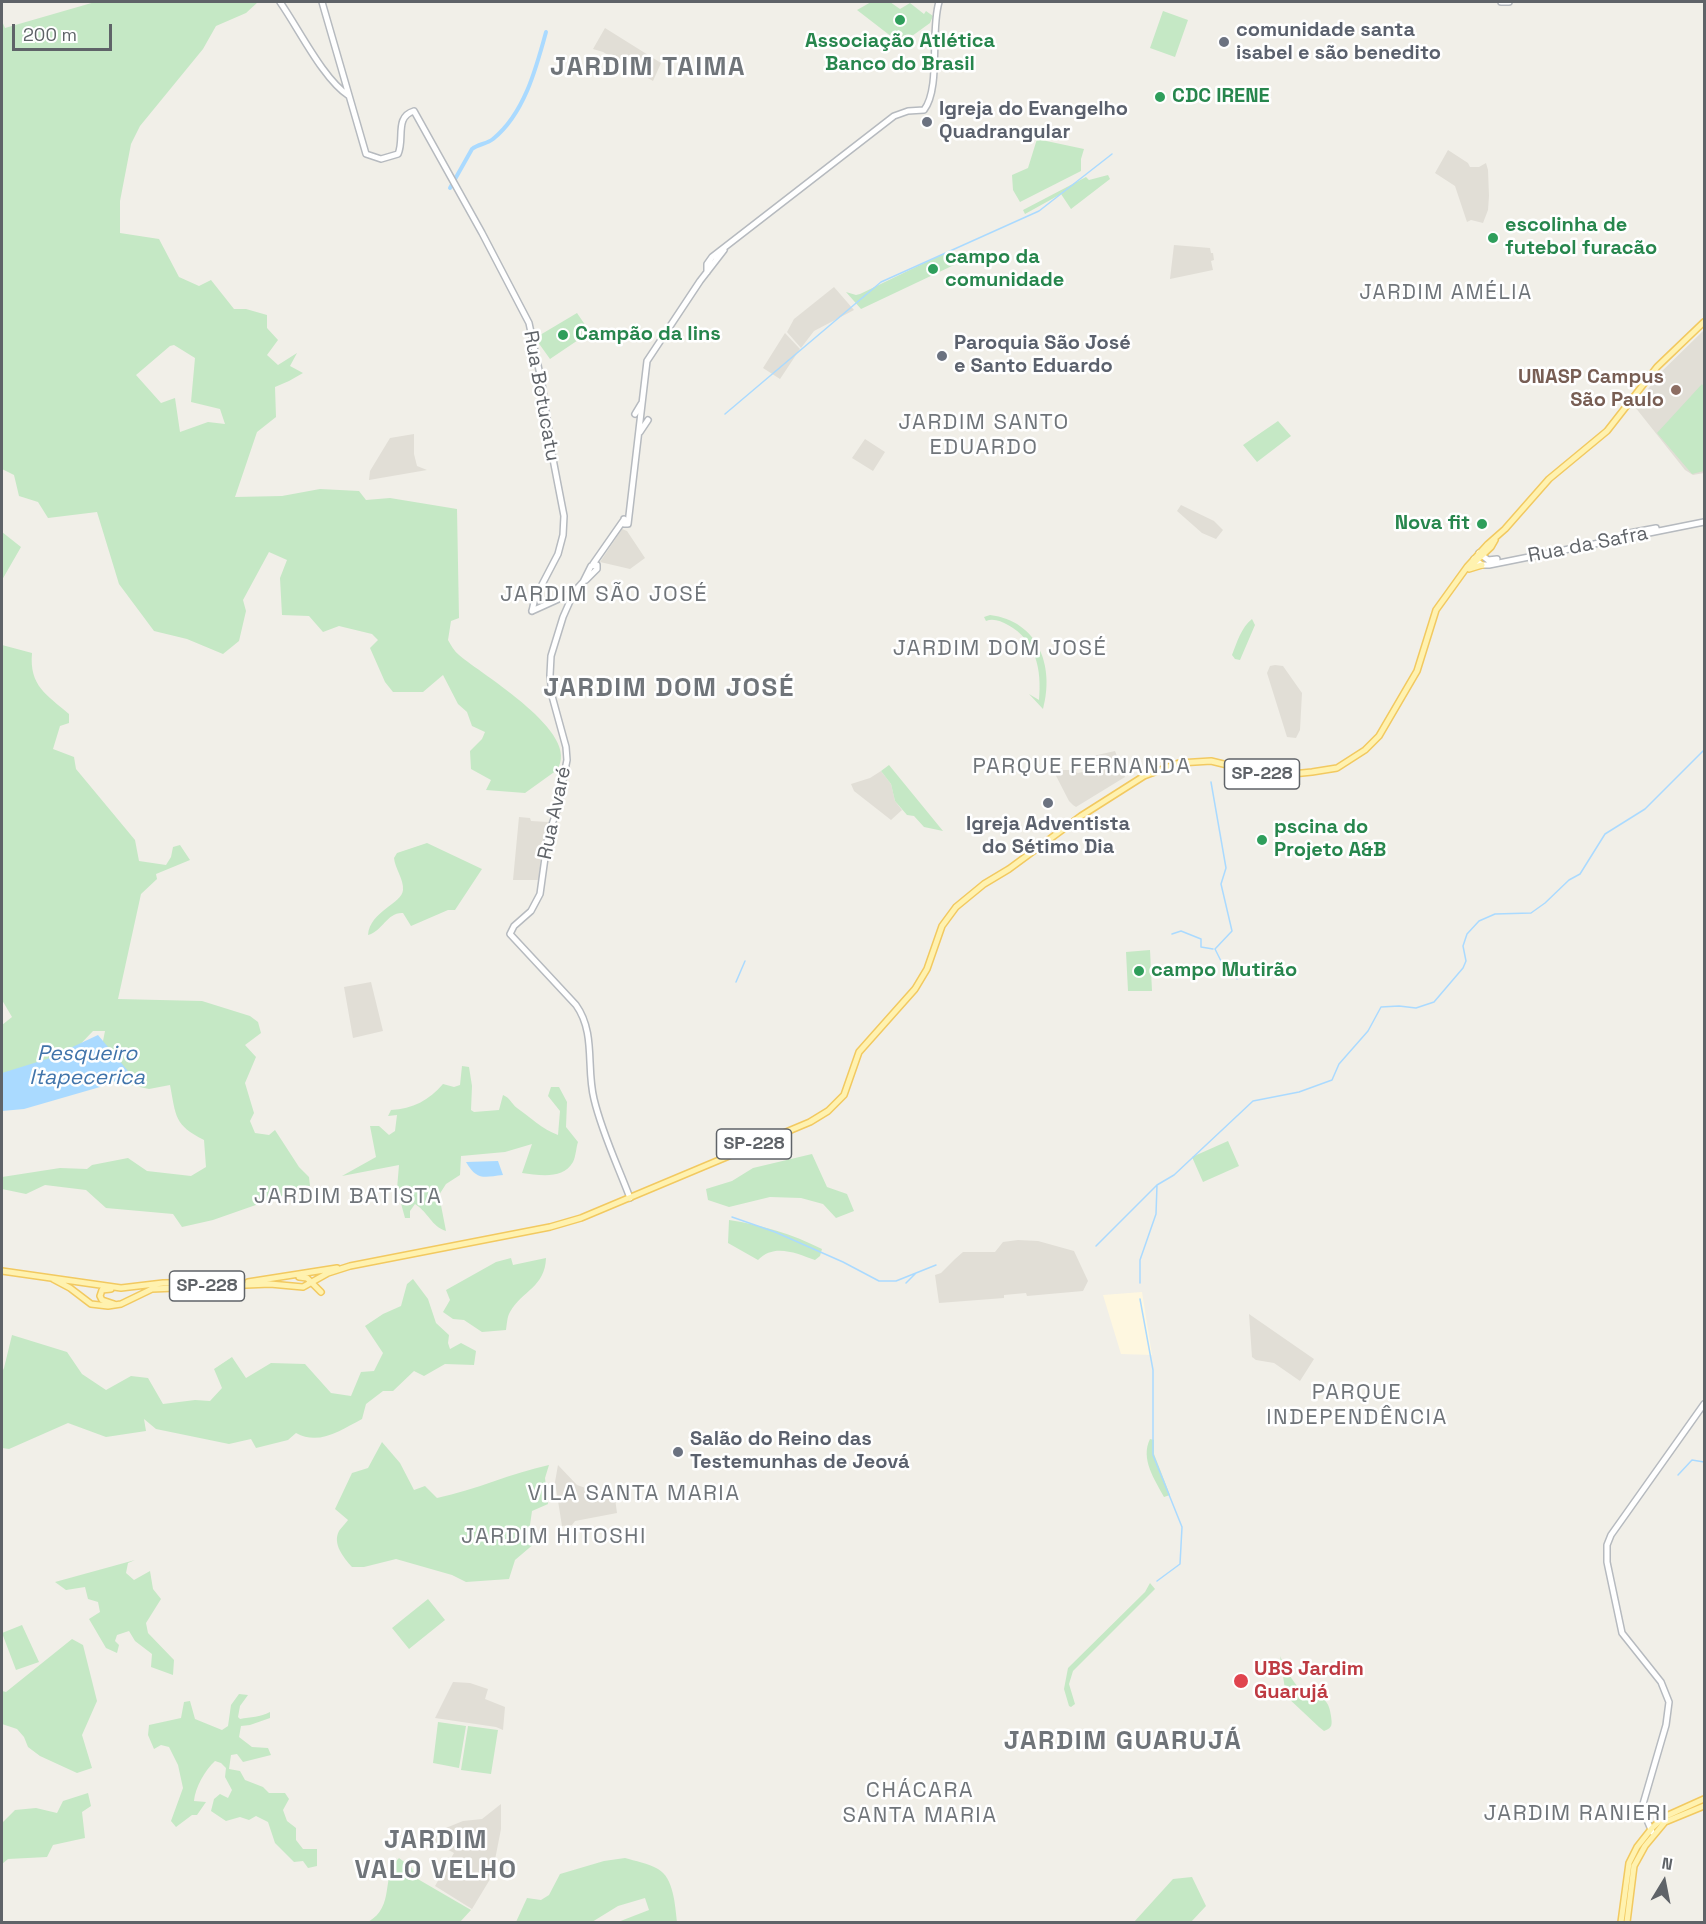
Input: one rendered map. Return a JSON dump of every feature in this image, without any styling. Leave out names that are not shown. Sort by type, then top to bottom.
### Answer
[{"type":"main road","points":[[280,2],[325,73],[349,96]]},
{"type":"main road","points":[[322,2],[349,96]]},
{"type":"main road","points":[[640,432],[647,361],[724,250],[888,121],[908,111],[924,110],[930,101],[933,83],[935,23],[939,2]]},
{"type":"main road","points":[[1501,2],[1509,2]]},
{"type":"main road","name":"Rua Botucatu","points":[[349,96],[363,148],[372,158],[389,158],[398,154],[402,143],[402,119],[414,111],[529,323],[542,384],[564,516],[559,551],[535,598],[532,611],[574,592]]},
{"type":"main road","name":"SP-228","points":[[2,1271],[121,1288],[163,1283],[246,1282],[327,1271],[550,1227],[581,1218],[801,1127],[828,1111],[844,1095],[859,1052],[903,1004],[920,981],[933,955],[942,926],[949,916],[965,899],[1066,827],[1144,776],[1179,763],[1212,761],[1278,776],[1331,770],[1352,759],[1372,744],[1414,677],[1425,648],[1432,618],[1456,581],[1549,478],[1607,431],[1662,361],[1704,322]]},
{"type":"main road","points":[[635,414],[641,404]]},
{"type":"main road","points":[[640,432],[648,420]]},
{"type":"main road","name":"Rua Avaré","points":[[630,1198],[595,1103],[591,1080],[590,1050],[582,1014],[510,934],[514,926],[531,911],[538,900],[548,836],[566,770],[566,747],[553,702],[550,675],[554,643],[574,592],[625,521],[630,508],[640,432]]},
{"type":"main road","name":"Rua da Safra","points":[[1480,554],[1486,560],[1493,560],[1704,520]]},
{"type":"main road","name":"Rua da Safra","points":[[1482,565],[1704,520]]},
{"type":"main road","points":[[1475,560],[1482,565]]},
{"type":"main road","name":"SP-228","points":[[1456,581],[1475,560]]},
{"type":"main road","points":[[1469,569],[1482,565]]},
{"type":"main road","points":[[310,1282],[314,1276],[327,1271]]},
{"type":"main road","points":[[292,1276],[307,1278],[321,1292],[321,1281],[327,1271]]},
{"type":"main road","points":[[297,1287],[302,1282],[300,1277]]},
{"type":"main road","name":"SP-228","points":[[53,1279],[70,1288],[91,1304],[108,1306],[121,1304],[152,1288],[270,1284],[303,1287],[310,1282]]},
{"type":"main road","points":[[121,1288],[102,1290],[99,1296],[107,1302],[121,1304]]},
{"type":"main road","points":[[1653,1836],[1643,1804],[1666,1725],[1669,1702],[1661,1682],[1622,1633],[1607,1562],[1607,1543],[1704,1404]]},
{"type":"main road","points":[[1621,1923],[1630,1859],[1652,1828],[1670,1813],[1704,1799]]},
{"type":"main road","points":[[1627,1923],[1634,1866],[1638,1856],[1665,1822],[1704,1806]]},
{"type":"shaded area","points":[[605,28],[661,63],[653,81],[603,52],[593,49]]},
{"type":"shaded area","points":[[1448,150],[1468,163],[1470,167],[1479,167],[1486,163],[1489,196],[1488,210],[1483,223],[1471,220],[1467,222],[1455,186],[1435,173]]},
{"type":"shaded area","points":[[1174,245],[1210,248],[1214,260],[1211,261],[1213,270],[1170,279]]},
{"type":"shaded area","points":[[834,287],[854,310],[814,331],[801,348],[787,332],[794,319]]},
{"type":"shaded area","name":"UNASP Campus São Paulo","points":[[1704,330],[1704,473],[1693,475],[1685,470],[1635,407],[1659,374]]},
{"type":"shaded area","points":[[785,333],[800,349],[780,379],[763,368]]},
{"type":"shaded area","points":[[414,434],[414,454],[417,466],[427,470],[369,480],[370,471],[390,438]]},
{"type":"shaded area","points":[[865,439],[885,452],[873,471],[852,458]]},
{"type":"shaded area","points":[[1181,505],[1214,521],[1223,530],[1216,539],[1202,533],[1177,511]]},
{"type":"shaded area","points":[[622,529],[627,531],[645,558],[630,569],[600,562]]},
{"type":"shaded area","points":[[1270,666],[1283,666],[1302,693],[1300,730],[1296,738],[1287,737],[1267,673]]},
{"type":"shaded area","points":[[1115,751],[1125,777],[1076,807],[1073,805],[1053,770],[1069,770],[1078,773],[1092,770],[1099,777],[1093,756]]},
{"type":"shaded area","points":[[881,771],[891,784],[895,801],[902,810],[891,820],[854,791],[851,784],[870,778]]},
{"type":"shaded area","points":[[519,817],[530,818],[531,821],[548,822],[539,880],[513,880]]},
{"type":"shaded area","points":[[371,982],[383,1031],[353,1038],[344,987]]},
{"type":"shaded area","points":[[1038,1241],[1074,1251],[1088,1281],[1083,1291],[1027,1296],[1026,1293],[1004,1295],[1004,1298],[939,1303],[935,1275],[941,1273],[963,1252],[995,1252],[1003,1242]]},
{"type":"shaded area","points":[[1142,1292],[1152,1355],[1121,1354],[1103,1295]]},
{"type":"shaded area","points":[[1249,1314],[1314,1359],[1300,1381],[1274,1363],[1256,1360],[1252,1357]]},
{"type":"shaded area","points":[[558,1465],[577,1485],[594,1491],[614,1491],[617,1513],[575,1521],[572,1525],[562,1526],[555,1482]]},
{"type":"shaded area","points":[[453,1682],[470,1683],[488,1689],[485,1699],[505,1707],[503,1730],[435,1718]]},
{"type":"shaded area","points":[[501,1804],[501,1829],[492,1875],[483,1871],[492,1876],[472,1909],[435,1886],[454,1853],[434,1842],[431,1834],[463,1821],[482,1819]]},
{"type":"green space","points":[[95,2],[258,2],[246,13],[216,26],[203,49],[140,126],[131,144],[120,201],[120,233],[159,239],[179,277],[199,286],[211,280],[234,309],[246,309],[267,315],[267,328],[278,340],[267,355],[278,365],[297,353],[290,366],[303,373],[275,387],[276,417],[257,432],[235,497],[282,496],[320,489],[359,491],[366,500],[390,498],[457,509],[459,618],[451,621],[448,640],[459,655],[507,690],[543,723],[556,739],[561,755],[557,770],[525,793],[486,790],[491,780],[471,769],[470,751],[482,739],[485,732],[472,726],[467,712],[458,704],[443,675],[423,692],[393,692],[385,682],[370,648],[378,640],[372,634],[339,626],[323,632],[309,616],[282,615],[280,578],[287,560],[269,552],[243,600],[246,611],[239,641],[223,654],[187,639],[154,631],[119,584],[97,512],[48,518],[38,502],[19,496],[14,475],[2,469],[2,21],[5,28]],"holes":[[[174,345],[195,358],[191,402],[220,409],[225,424],[208,422],[180,432],[175,398],[161,403],[136,375],[170,346]]]},
{"type":"green space","name":"Associação Atlética Banco do Brasil","points":[[871,2],[890,2],[900,9],[910,3],[924,14],[926,11],[933,16],[930,23],[901,44],[857,10]]},
{"type":"green space","points":[[1163,11],[1188,20],[1175,57],[1150,48]]},
{"type":"green space","points":[[1037,139],[1084,149],[1081,171],[1020,202],[1013,190],[1012,175],[1028,168]]},
{"type":"green space","points":[[1108,175],[1110,179],[1071,209],[1061,194],[1025,214],[1023,210],[1086,177],[1089,180]]},
{"type":"green space","points":[[947,252],[954,265],[861,309],[846,292],[860,294]]},
{"type":"green space","name":"Campão da lins","points":[[577,313],[590,332],[550,359],[535,338]]},
{"type":"green space","points":[[1702,384],[1704,387],[1704,471],[1692,474],[1657,433]]},
{"type":"green space","points":[[1278,421],[1291,436],[1257,462],[1243,445]]},
{"type":"green space","points":[[2,532],[21,547],[2,580]]},
{"type":"green space","points":[[990,615],[1007,619],[1020,626],[1039,648],[1047,677],[1043,709],[1029,694],[1039,700],[1038,667],[1031,647],[1017,631],[1008,625],[997,620],[986,621],[984,617]]},
{"type":"green space","points":[[1252,619],[1255,625],[1240,660],[1235,659],[1232,655],[1238,640]]},
{"type":"green space","points":[[2,645],[32,653],[33,674],[41,689],[69,714],[69,723],[60,726],[53,749],[74,757],[76,769],[135,840],[139,861],[166,865],[173,847],[180,845],[190,860],[156,874],[157,879],[141,894],[118,999],[202,1001],[250,1016],[258,1022],[261,1033],[245,1045],[256,1057],[245,1083],[254,1113],[250,1121],[255,1133],[269,1135],[275,1130],[299,1167],[309,1177],[310,1186],[213,1220],[182,1227],[173,1214],[106,1208],[86,1190],[45,1185],[26,1194],[2,1189],[2,1177],[60,1168],[87,1169],[92,1165],[128,1158],[147,1171],[191,1176],[206,1167],[204,1140],[194,1135],[178,1118],[170,1085],[149,1089],[112,1081],[102,1046],[105,1031],[93,1031],[71,1054],[2,1078],[2,1025],[12,1017],[2,1000]]},
{"type":"green space","points":[[889,765],[943,831],[924,827],[914,816],[907,815],[895,801],[891,784],[881,771]]},
{"type":"green space","points":[[427,843],[482,869],[455,910],[448,910],[411,926],[403,913],[398,913],[389,918],[378,930],[368,935],[374,920],[397,900],[403,890],[394,858],[397,853]]},
{"type":"green space","name":"campo Mutirão","points":[[1150,950],[1152,991],[1128,991],[1126,952]]},
{"type":"green space","points":[[462,1066],[469,1067],[472,1086],[471,1110],[474,1112],[499,1110],[503,1095],[537,1123],[558,1135],[560,1111],[548,1096],[551,1087],[559,1087],[567,1102],[566,1127],[578,1142],[574,1160],[569,1168],[550,1175],[522,1173],[532,1144],[505,1152],[461,1156],[460,1175],[446,1184],[439,1195],[446,1231],[437,1226],[415,1204],[410,1211],[410,1218],[405,1218],[397,1189],[399,1165],[342,1176],[376,1157],[370,1126],[379,1126],[389,1135],[395,1131],[397,1115],[388,1116],[391,1110],[420,1103],[443,1084],[454,1087],[460,1085]]},
{"type":"green space","points":[[1228,1141],[1239,1166],[1203,1182],[1192,1157]]},
{"type":"green space","points":[[812,1154],[827,1187],[847,1194],[854,1211],[836,1218],[823,1204],[801,1198],[770,1197],[729,1207],[708,1200],[706,1189],[732,1181],[753,1168]]},
{"type":"green space","points":[[729,1220],[765,1227],[799,1239],[822,1249],[820,1256],[815,1260],[793,1252],[778,1251],[764,1255],[758,1260],[728,1243]]},
{"type":"green space","points":[[511,1258],[513,1265],[546,1258],[545,1268],[538,1282],[510,1312],[506,1330],[482,1332],[464,1320],[453,1319],[443,1312],[450,1300],[446,1290],[496,1262]]},
{"type":"green space","points":[[413,1279],[428,1299],[436,1323],[449,1335],[450,1349],[461,1343],[476,1351],[474,1365],[445,1364],[424,1376],[414,1371],[393,1391],[383,1391],[366,1404],[362,1419],[338,1432],[313,1438],[296,1433],[288,1440],[256,1448],[251,1439],[229,1444],[156,1429],[144,1419],[146,1431],[106,1437],[68,1423],[9,1449],[2,1448],[2,1372],[12,1335],[67,1352],[82,1374],[106,1390],[131,1376],[148,1378],[163,1404],[195,1400],[210,1401],[222,1388],[214,1369],[232,1357],[246,1378],[271,1363],[305,1364],[331,1393],[351,1396],[361,1372],[374,1371],[383,1353],[365,1326],[401,1306],[407,1284]]},
{"type":"green space","points":[[1150,1439],[1154,1440],[1154,1454],[1170,1495],[1164,1497],[1148,1462],[1147,1447]]},
{"type":"green space","points":[[382,1442],[400,1463],[414,1490],[425,1486],[437,1498],[549,1465],[545,1478],[548,1504],[532,1511],[530,1525],[535,1543],[515,1560],[509,1579],[466,1582],[452,1575],[396,1559],[364,1567],[352,1567],[340,1550],[337,1541],[339,1531],[348,1520],[335,1509],[352,1473],[368,1468]]},
{"type":"green space","points":[[135,1560],[128,1563],[126,1573],[134,1580],[150,1571],[153,1589],[161,1599],[146,1623],[148,1633],[174,1660],[173,1675],[151,1667],[152,1654],[135,1641],[129,1631],[117,1635],[115,1641],[119,1645],[117,1653],[106,1648],[89,1619],[100,1612],[98,1602],[88,1599],[85,1587],[66,1590],[55,1582]]},
{"type":"green space","points":[[1150,1583],[1155,1589],[1073,1671],[1069,1684],[1075,1704],[1069,1706],[1064,1689],[1068,1668],[1145,1592]]},
{"type":"green space","points":[[428,1599],[445,1620],[409,1649],[392,1628]]},
{"type":"green space","points":[[22,1625],[39,1662],[16,1670],[2,1633]]},
{"type":"green space","points":[[72,1639],[83,1645],[97,1701],[82,1735],[92,1768],[77,1773],[40,1756],[28,1747],[24,1737],[17,1729],[2,1724],[2,1691],[6,1692]]},
{"type":"green space","points":[[1280,1656],[1291,1678],[1300,1689],[1324,1699],[1327,1703],[1332,1721],[1329,1729],[1324,1731],[1286,1696]]},
{"type":"green space","points":[[239,1694],[248,1695],[240,1706],[238,1717],[240,1719],[270,1712],[270,1718],[241,1726],[239,1737],[252,1747],[268,1748],[271,1755],[243,1762],[237,1754],[231,1755],[229,1769],[240,1771],[245,1780],[263,1787],[269,1793],[285,1793],[289,1799],[283,1810],[287,1821],[296,1828],[296,1840],[303,1849],[317,1849],[317,1866],[308,1868],[303,1861],[294,1862],[275,1843],[268,1822],[256,1816],[249,1820],[240,1817],[226,1821],[211,1811],[214,1799],[220,1794],[228,1798],[232,1790],[225,1777],[226,1768],[215,1761],[204,1774],[196,1791],[194,1801],[206,1802],[197,1815],[192,1815],[176,1827],[171,1821],[183,1788],[178,1765],[169,1747],[161,1745],[154,1749],[148,1735],[149,1725],[181,1718],[184,1702],[190,1701],[195,1719],[222,1730],[228,1726],[231,1705]]},
{"type":"green space","points":[[438,1722],[466,1726],[459,1768],[433,1763]]},
{"type":"green space","points":[[468,1726],[498,1730],[491,1774],[461,1770]]},
{"type":"green space","points":[[88,1793],[91,1806],[82,1812],[85,1838],[53,1845],[47,1857],[8,1859],[2,1864],[2,1823],[15,1810],[36,1808],[57,1813],[63,1801]]},
{"type":"green space","points":[[399,1858],[412,1868],[416,1878],[471,1910],[460,1922],[368,1922],[382,1908],[390,1873]]},
{"type":"green space","points":[[625,1858],[650,1865],[663,1873],[673,1893],[677,1922],[618,1922],[649,1910],[645,1898],[618,1906],[592,1922],[516,1922],[527,1898],[541,1900],[549,1895],[560,1874],[604,1861]]},
{"type":"green space","points":[[1192,1877],[1206,1906],[1191,1922],[1134,1922],[1173,1879]]},
{"type":"water","name":"Pesqueiro Itapecerica","points":[[98,1035],[133,1077],[24,1109],[2,1111],[2,1073],[47,1059]]},
{"type":"water","points":[[498,1161],[503,1175],[486,1177],[474,1172],[466,1162]]},
{"type":"waterway","points":[[450,188],[472,149],[493,139],[513,117],[533,76],[546,32]]},
{"type":"waterway","points":[[725,414],[881,282],[1039,211],[1112,154]]},
{"type":"waterway","points":[[1140,1283],[1140,1260],[1156,1214],[1157,1185],[1174,1175],[1253,1101],[1299,1092],[1332,1080],[1339,1064],[1368,1031],[1381,1007],[1416,1008],[1434,1002],[1463,968],[1466,961],[1463,946],[1467,934],[1479,921],[1495,914],[1531,913],[1545,903],[1569,880],[1580,874],[1605,834],[1645,809],[1704,750]]},
{"type":"waterway","points":[[1211,782],[1226,868],[1221,884],[1232,931],[1215,949],[1224,967],[1231,966],[1237,979]]},
{"type":"waterway","points":[[1172,934],[1181,931],[1201,939],[1201,947],[1213,949]]},
{"type":"waterway","points":[[736,982],[745,961]]},
{"type":"waterway","points":[[1096,1246],[1157,1185]]},
{"type":"waterway","points":[[732,1217],[775,1232],[843,1262],[879,1281],[896,1281],[916,1273]]},
{"type":"waterway","points":[[906,1283],[916,1273],[936,1265]]},
{"type":"waterway","points":[[1140,1299],[1153,1370],[1153,1455],[1182,1527],[1180,1564],[1157,1581]]},
{"type":"waterway","points":[[1678,1475],[1692,1460],[1704,1462]]},
{"type":"place","name":"Associação Atlética Banco do Brasil","points":[[900,20]]},
{"type":"place","name":"comunidade santa isabel e são benedito","points":[[1224,42]]},
{"type":"place","name":"CDC IRENE","points":[[1160,97]]},
{"type":"place","name":"Igreja do Evangelho Quadrangular","points":[[927,122]]},
{"type":"place","name":"escolinha de futebol furacão","points":[[1493,238]]},
{"type":"place","name":"campo da comunidade","points":[[933,269]]},
{"type":"place","name":"Campão da lins","points":[[563,335]]},
{"type":"place","name":"Paroquia São José e Santo Eduardo","points":[[942,356]]},
{"type":"place","name":"UNASP Campus São Paulo","points":[[1676,390]]},
{"type":"place","name":"Nova fit","points":[[1482,524]]},
{"type":"place","name":"Igreja Adventista do Sétimo Dia","points":[[1048,803]]},
{"type":"place","name":"pscina do Projeto A&B","points":[[1262,840]]},
{"type":"place","name":"campo Mutirão","points":[[1139,971]]},
{"type":"place","name":"Salão do Reino das Testemunhas de Jeová","points":[[678,1452]]},
{"type":"place","name":"UBS Jardim Guarujá","points":[[1241,1681]]},
{"type":"district","name":"JARDIM TAIMA","points":[[648,68]]},
{"type":"district","name":"JARDIM AMÉLIA","points":[[1446,293]]},
{"type":"district","name":"JARDIM SANTO EDUARDO","points":[[984,436]]},
{"type":"district","name":"JARDIM SÃO JOSÉ","points":[[604,595]]},
{"type":"district","name":"JARDIM DOM JOSÉ","points":[[1000,649]]},
{"type":"district","name":"JARDIM DOM JOSÉ","points":[[669,689]]},
{"type":"district","name":"PARQUE FERNANDA","points":[[1082,767]]},
{"type":"district","name":"JARDIM BATISTA","points":[[348,1197]]},
{"type":"district","name":"PARQUE INDEPENDÊNCIA","points":[[1357,1406]]},
{"type":"district","name":"VILA SANTA MARIA","points":[[634,1494]]},
{"type":"district","name":"JARDIM HITOSHI","points":[[554,1537]]},
{"type":"district","name":"JARDIM GUARUJÁ","points":[[1123,1742]]},
{"type":"district","name":"CHÁCARA SANTA MARIA","points":[[920,1804]]},
{"type":"district","name":"JARDIM RANIERI","points":[[1576,1814]]},
{"type":"district","name":"JARDIM VALO VELHO","points":[[436,1856]]}]
